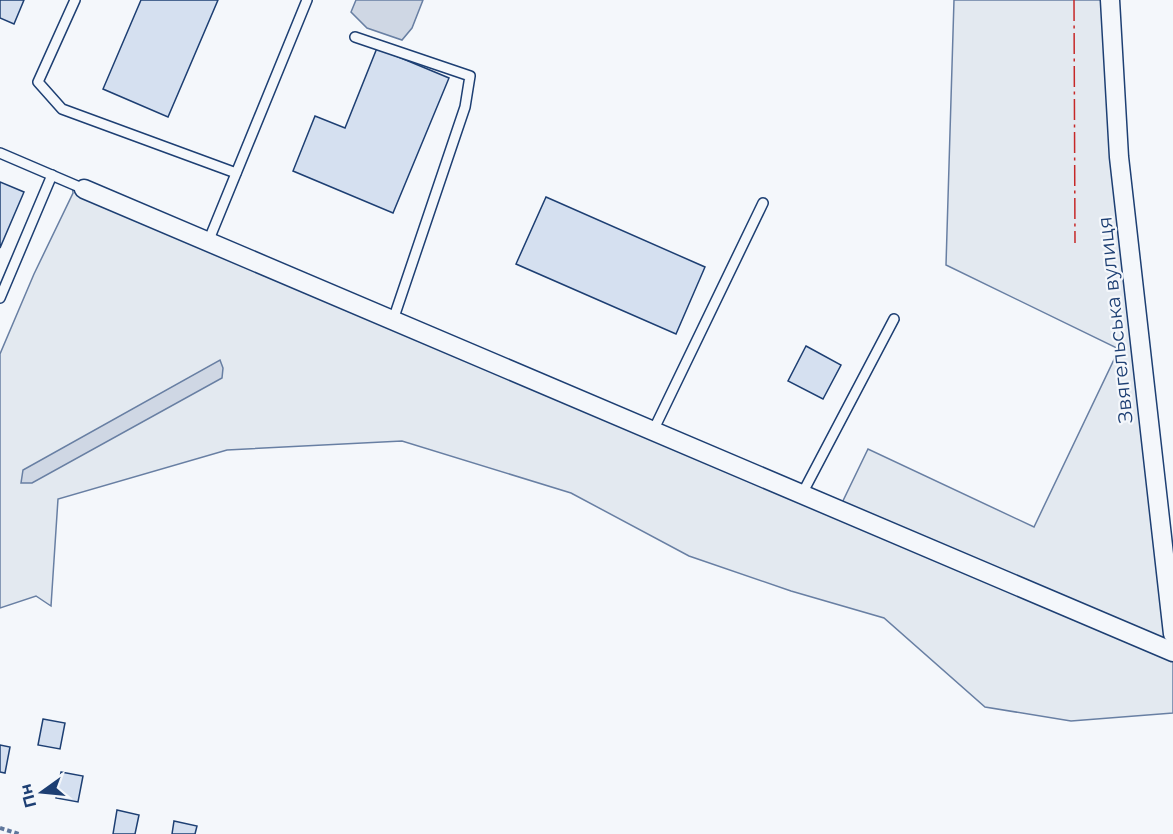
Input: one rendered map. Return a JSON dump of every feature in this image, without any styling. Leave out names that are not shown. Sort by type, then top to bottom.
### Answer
[{"type":"street","name":"Звягельська вулиця","points":[[1110,0],[1119,157],[1173,634]]},
{"type":"street","points":[[84,189],[1173,652]]},
{"type":"lane","points":[[75,0],[38,82],[62,109],[236,173]]},
{"type":"lane","points":[[208,242],[307,0]]},
{"type":"lane","points":[[355,36],[470,76],[465,107],[393,321]]},
{"type":"lane","points":[[0,153],[84,189]]},
{"type":"lane","points":[[0,298],[52,176]]},
{"type":"lane","points":[[653,431],[763,203]]},
{"type":"lane","points":[[802,494],[894,320]]},
{"type":"path","points":[[0,828],[19,834]]},
{"type":"shaded area","points":[[356,0],[423,0],[412,28],[402,40],[367,28],[351,12]]},
{"type":"shaded area","points":[[954,0],[1110,0],[1173,634],[1173,713],[1071,721],[985,707],[884,618],[791,591],[689,556],[571,493],[402,441],[227,450],[58,499],[51,606],[36,596],[0,608],[0,354],[34,274],[73,193],[72,184],[839,509],[868,449],[1034,527],[1119,349],[946,265]]},
{"type":"shaded area","points":[[220,360],[223,368],[222,378],[32,483],[21,483],[23,470]]},
{"type":"building","points":[[0,0],[24,0],[14,24],[0,18]]},
{"type":"building","points":[[141,0],[218,0],[168,117],[103,89]]},
{"type":"building","points":[[377,48],[449,78],[393,213],[293,171],[315,116],[345,128]]},
{"type":"building","points":[[0,182],[24,192],[0,248]]},
{"type":"building","points":[[546,197],[705,267],[676,334],[516,264]]},
{"type":"building","points":[[806,346],[841,365],[823,399],[788,381]]},
{"type":"building","points":[[43,719],[65,723],[60,749],[38,745]]},
{"type":"building","points":[[0,745],[10,747],[5,773],[0,772]]},
{"type":"building","points":[[61,772],[83,776],[78,802],[56,798]]},
{"type":"building","points":[[117,810],[139,815],[135,834],[113,834]]},
{"type":"building","points":[[174,821],[197,826],[195,834],[172,834]]},
{"type":"power","points":[[1074,0],[1075,243]]}]
